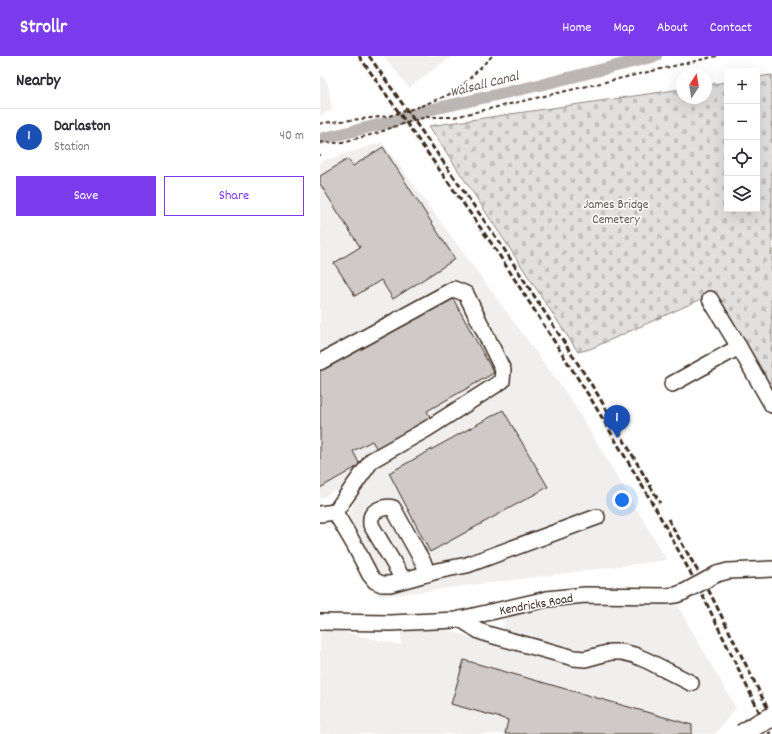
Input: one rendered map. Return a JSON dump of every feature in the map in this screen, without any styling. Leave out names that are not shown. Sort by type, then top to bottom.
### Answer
[{"type":"main road","points":[[742,734],[772,717]]},
{"type":"street","points":[[320,362],[454,289],[466,294],[503,370],[502,381],[432,427],[372,460],[335,512],[320,514]]},
{"type":"street","points":[[710,298],[772,405]]},
{"type":"street","points":[[672,384],[739,347]]},
{"type":"street","points":[[403,580],[370,520],[375,512],[385,507],[393,508],[424,564],[427,574]]},
{"type":"street","points":[[335,512],[370,575],[375,581],[382,584],[390,584],[467,565],[597,517]]},
{"type":"street","name":"Kendricks Road","points":[[320,622],[390,623],[456,620],[547,599],[586,595],[676,595],[717,574],[728,571],[772,569]]},
{"type":"street","points":[[460,619],[479,631],[487,634],[574,658],[585,658],[610,652],[622,652],[634,655],[691,683]]},
{"type":"path","points":[[320,124],[389,116],[421,106],[448,95],[464,84],[492,56]]},
{"type":"path","points":[[320,143],[340,143],[378,134],[393,127],[426,117],[454,116],[717,56]]},
{"type":"shaded area","points":[[384,56],[452,56],[409,88]]},
{"type":"shaded area","points":[[320,73],[328,84],[332,110],[320,116]]},
{"type":"shaded area","points":[[382,142],[572,401],[667,560],[380,597],[363,579],[375,568],[348,515],[354,504],[335,490],[320,499],[320,162]]},
{"type":"shaded area","points":[[608,602],[678,606],[736,708],[715,734],[320,734],[320,632],[338,631],[401,645],[401,628],[441,628],[501,646],[505,616],[558,605]]},
{"type":"green space","name":"James Bridge Cemetery","points":[[772,75],[772,387],[744,345],[715,293],[590,349],[578,352],[429,126],[676,90],[676,104],[712,104],[712,84],[724,82],[724,212],[760,212],[760,77]]},
{"type":"building","points":[[383,147],[455,259],[393,299],[381,280],[355,296],[334,263],[360,247],[320,184],[320,176],[348,159],[353,166]]},
{"type":"building","points":[[451,295],[494,373],[427,411],[434,424],[380,454],[372,441],[353,451],[360,465],[320,488],[320,368]]},
{"type":"building","points":[[503,410],[548,487],[430,552],[389,473]]},
{"type":"building","points":[[464,660],[692,725],[692,734],[505,734],[508,720],[451,704]]},
{"type":"waterway","name":"Walsall Canal","points":[[320,139],[391,122],[424,111],[544,84],[656,56]]},
{"type":"railway","points":[[359,56],[494,247],[591,399],[657,511],[702,594],[770,734]]},
{"type":"railway","points":[[369,56],[502,246],[598,395],[660,503]]},
{"type":"railway","points":[[668,519],[708,589],[772,717]]},
{"type":"place","name":"Darlaston","points":[[617,438]]}]
